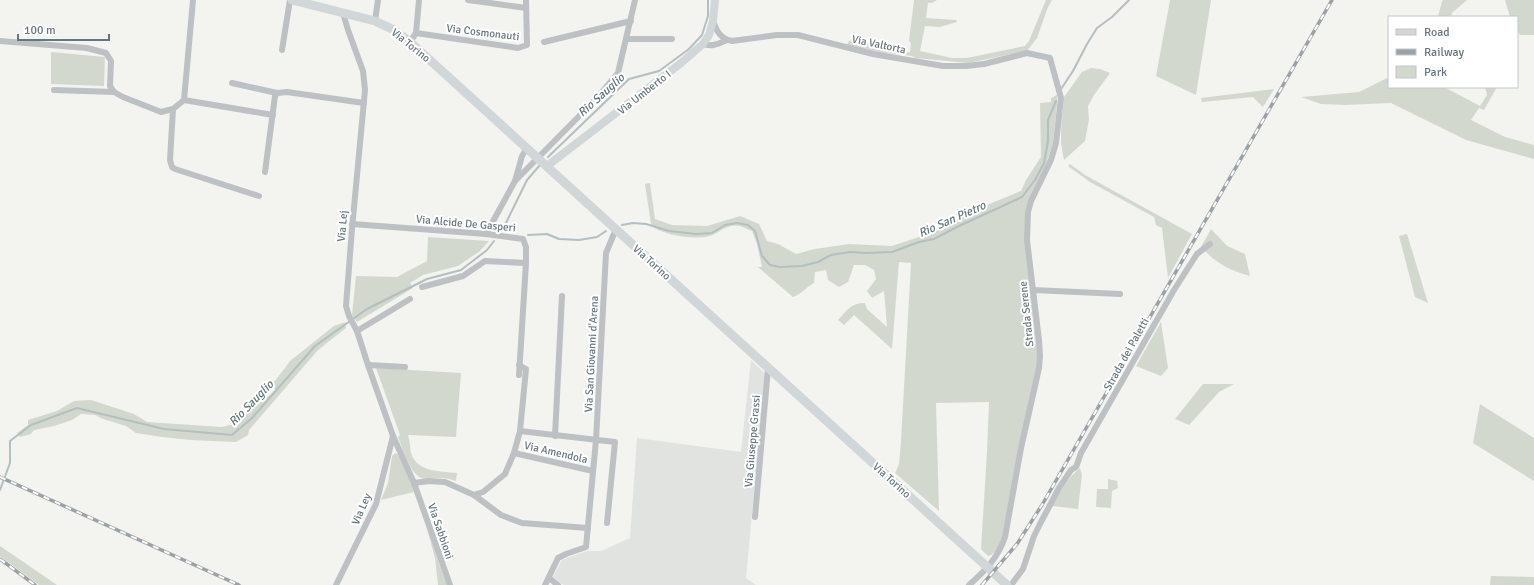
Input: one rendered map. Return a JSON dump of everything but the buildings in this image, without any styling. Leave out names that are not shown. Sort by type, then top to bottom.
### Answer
[{"type":"main road","name":"Via Torino","points":[[291,0],[375,22],[394,30],[410,42],[1007,585]]},
{"type":"street","points":[[54,90],[114,92],[161,112],[173,109],[184,100],[193,0]]},
{"type":"street","points":[[282,50],[291,0]]},
{"type":"street","points":[[375,22],[378,0]]},
{"type":"street","points":[[410,42],[416,34],[419,0]]},
{"type":"street","points":[[468,0],[526,8]]},
{"type":"street","name":"Via Cosmonauti","points":[[416,34],[518,48],[524,47],[527,45],[526,0]]},
{"type":"street","points":[[515,181],[598,97],[618,73],[635,0]]},
{"type":"street","name":"Via Umberto I","points":[[547,166],[703,44],[709,35],[713,21],[715,0]]},
{"type":"street","name":"Via Lej","points":[[343,13],[363,71],[365,90],[352,224],[346,306],[349,316],[358,331],[368,365],[393,436]]},
{"type":"street","points":[[544,42],[631,21]]},
{"type":"street","points":[[713,21],[722,38],[727,40]]},
{"type":"street","name":"Via Valtorta","points":[[703,44],[710,46],[727,40],[732,41],[777,34],[798,35],[873,54],[944,66],[984,64],[1027,54],[1050,58]]},
{"type":"street","points":[[626,39],[672,39]]},
{"type":"street","points":[[0,41],[87,48],[106,53],[111,61],[110,86],[114,92]]},
{"type":"street","name":"Strada Serene","points":[[988,567],[1001,550],[1005,537],[1021,448],[1039,368],[1040,356],[1027,240],[1028,212],[1031,201],[1051,160],[1056,142],[1061,98],[1050,58]]},
{"type":"street","points":[[232,83],[277,93],[288,92],[364,103]]},
{"type":"street","points":[[265,172],[275,96],[277,93]]},
{"type":"street","points":[[184,100],[273,115]]},
{"type":"street","points":[[173,109],[170,160],[172,167],[259,196]]},
{"type":"street","points":[[486,234],[515,181],[522,156],[527,148]]},
{"type":"street","name":"Via Alcide De Gasperi","points":[[352,224],[486,234],[523,239],[526,248],[526,263],[518,375]]},
{"type":"street","name":"Via San Giovanni d'Arena","points":[[549,578],[558,558],[586,547],[596,440],[606,252],[616,229]]},
{"type":"street","name":"Strada dei Paletti","points":[[1011,585],[1023,569],[1040,522],[1059,488],[1072,470],[1076,467],[1082,453],[1170,297],[1197,254],[1210,244]]},
{"type":"street","points":[[422,287],[464,276],[485,261],[526,263]]},
{"type":"street","points":[[1033,290],[1120,294]]},
{"type":"street","points":[[555,436],[562,296]]},
{"type":"street","points":[[358,331],[410,299]]},
{"type":"street","points":[[368,365],[405,367]]},
{"type":"street","name":"Via Alcide De Gasperi","points":[[519,365],[526,369],[520,431]]},
{"type":"street","name":"Via Giuseppe Grassi","points":[[755,517],[768,368]]},
{"type":"street","points":[[474,495],[483,492],[505,474],[514,453],[520,431],[615,442],[607,523]]},
{"type":"street","name":"Via Sabbioni","points":[[393,436],[414,483],[450,585]]},
{"type":"street","name":"Via Ley","points":[[336,585],[376,504],[393,436]]},
{"type":"street","name":"Via Amendola","points":[[514,453],[593,471]]},
{"type":"street","points":[[414,483],[429,481],[445,482],[474,495],[501,514],[522,523],[588,528]]},
{"type":"street","points":[[969,585],[988,567]]},
{"type":"street","points":[[545,585],[549,578],[558,585]]},
{"type":"shaded area","points":[[751,360],[765,374],[746,578],[756,585],[564,585],[553,577],[562,560],[587,551],[601,551],[630,538],[637,438],[741,452]]},
{"type":"green space","points":[[914,0],[937,0],[932,3],[928,3],[926,18],[956,20],[957,22],[940,27],[925,26],[920,51],[952,58],[967,58],[1025,46],[1029,41],[1046,0],[1052,0],[1037,38],[1027,51],[968,63],[916,58],[912,56],[871,51],[847,45],[849,41],[864,40],[891,50],[901,51],[904,53],[910,52],[911,43],[909,41]]},
{"type":"green space","points":[[1170,0],[1211,0],[1196,95],[1156,76]]},
{"type":"green space","points":[[1467,0],[1452,13],[1451,16],[1438,16],[1442,1]]},
{"type":"green space","points":[[1505,0],[1534,0],[1534,35],[1520,35],[1518,32],[1518,16],[1510,16]]},
{"type":"green space","points":[[51,52],[105,57],[104,86],[51,84]]},
{"type":"green space","points":[[1091,68],[1100,69],[1110,73],[1088,106],[1089,120],[1085,141],[1064,160],[1061,143],[1061,130],[1064,97],[1082,72]]},
{"type":"green space","points":[[1388,78],[1388,88],[1446,88],[1480,106],[1487,95],[1485,88],[1496,88],[1484,110],[1479,108],[1471,120],[1505,137],[1534,145],[1534,159],[1466,140],[1391,103],[1345,105],[1321,104],[1301,97],[1359,92]]},
{"type":"green space","points":[[1274,89],[1263,107],[1253,97],[1202,102],[1201,98]]},
{"type":"green space","points":[[1057,95],[1053,142],[1047,162],[1026,212],[1038,345],[1037,372],[1003,537],[999,546],[991,555],[988,556],[981,549],[989,402],[936,403],[939,511],[895,473],[899,464],[901,441],[911,263],[899,262],[892,349],[854,315],[844,325],[838,320],[847,310],[856,304],[865,303],[867,309],[887,327],[884,291],[872,298],[867,291],[876,279],[874,270],[865,265],[854,265],[848,282],[839,287],[828,280],[826,270],[815,272],[814,283],[793,297],[758,267],[762,267],[757,244],[752,231],[734,226],[728,227],[709,236],[692,237],[676,235],[655,228],[651,224],[645,184],[650,183],[655,219],[672,225],[707,226],[740,216],[759,224],[767,241],[778,244],[796,254],[815,249],[849,244],[892,246],[925,235],[972,211],[1021,191],[1026,180],[1041,157],[1040,103],[1051,102],[1051,98]]},
{"type":"green space","points":[[1070,164],[1085,175],[1192,234],[1168,278],[1162,228],[1156,225],[1154,217],[1090,182],[1068,166]]},
{"type":"green space","points":[[1211,229],[1227,246],[1245,254],[1250,276],[1223,265],[1201,247]]},
{"type":"green space","points":[[1407,234],[1428,303],[1415,297],[1399,236]]},
{"type":"green space","points":[[428,237],[489,241],[480,251],[458,266],[423,275],[410,283],[413,288],[357,322],[352,315],[356,276],[397,277],[427,261]]},
{"type":"green space","points":[[345,322],[346,328],[318,350],[249,430],[248,435],[236,442],[190,440],[136,433],[126,426],[95,415],[81,414],[72,420],[54,426],[34,430],[31,434],[20,437],[17,433],[28,425],[28,420],[57,411],[74,401],[91,400],[134,414],[147,422],[222,427],[237,423],[256,402],[264,400],[275,390],[274,382],[290,361],[334,326]]},
{"type":"green space","points":[[1161,322],[1168,368],[1161,376],[1136,366]]},
{"type":"green space","points":[[376,368],[461,373],[456,437],[408,435],[411,453],[414,460],[418,464],[430,470],[457,473],[456,481],[444,478],[421,478],[412,469],[405,456],[398,437],[400,435]]},
{"type":"green space","points":[[1203,384],[1234,384],[1219,392],[1189,425],[1175,419]]},
{"type":"green space","points":[[1480,404],[1534,438],[1534,481],[1473,443]]},
{"type":"green space","points":[[395,453],[400,455],[414,492],[381,500],[388,483],[392,456]]},
{"type":"green space","points":[[1080,468],[1082,475],[1078,509],[1052,506],[1068,481]]},
{"type":"green space","points":[[1108,479],[1117,481],[1118,488],[1112,491],[1111,508],[1096,507],[1097,489],[1108,489]]},
{"type":"green space","points":[[427,529],[448,585],[438,585],[435,558]]},
{"type":"green space","points":[[0,546],[57,585],[39,585],[0,556]]},
{"type":"green space","points":[[1491,576],[1534,577],[1534,585],[1490,585]]},
{"type":"waterway","name":"Rio Sauglio","points":[[548,157],[629,79],[659,71],[689,49],[702,35],[708,16],[708,0]]},
{"type":"waterway","name":"Rio San Pietro","points":[[1061,89],[1097,28],[1112,17],[1129,0]]},
{"type":"waterway","name":"Rio San Pietro","points":[[622,225],[633,223],[646,224],[669,231],[696,234],[712,233],[725,225],[737,223],[748,225],[755,231],[762,256],[770,265],[780,267],[802,266],[818,262],[831,255],[850,252],[892,252],[919,242],[934,239],[1022,197],[1035,180],[1044,163],[1048,141],[1048,120],[1056,101]]},
{"type":"waterway","name":"Rio Sauglio","points":[[504,227],[527,180],[540,165]]},
{"type":"waterway","name":"Rio San Pietro","points":[[528,235],[547,234],[559,239],[579,240],[597,237],[606,231]]},
{"type":"waterway","name":"Rio Sauglio","points":[[0,490],[10,463],[10,441],[31,425],[77,408],[164,429],[232,435],[252,418],[315,346],[367,309],[427,279],[461,270],[487,250],[494,241]]},
{"type":"railway","points":[[982,585],[1017,544],[1042,505],[1332,0]]},
{"type":"railway","points":[[0,477],[239,585]]},
{"type":"railway","points":[[0,559],[35,585]]}]
